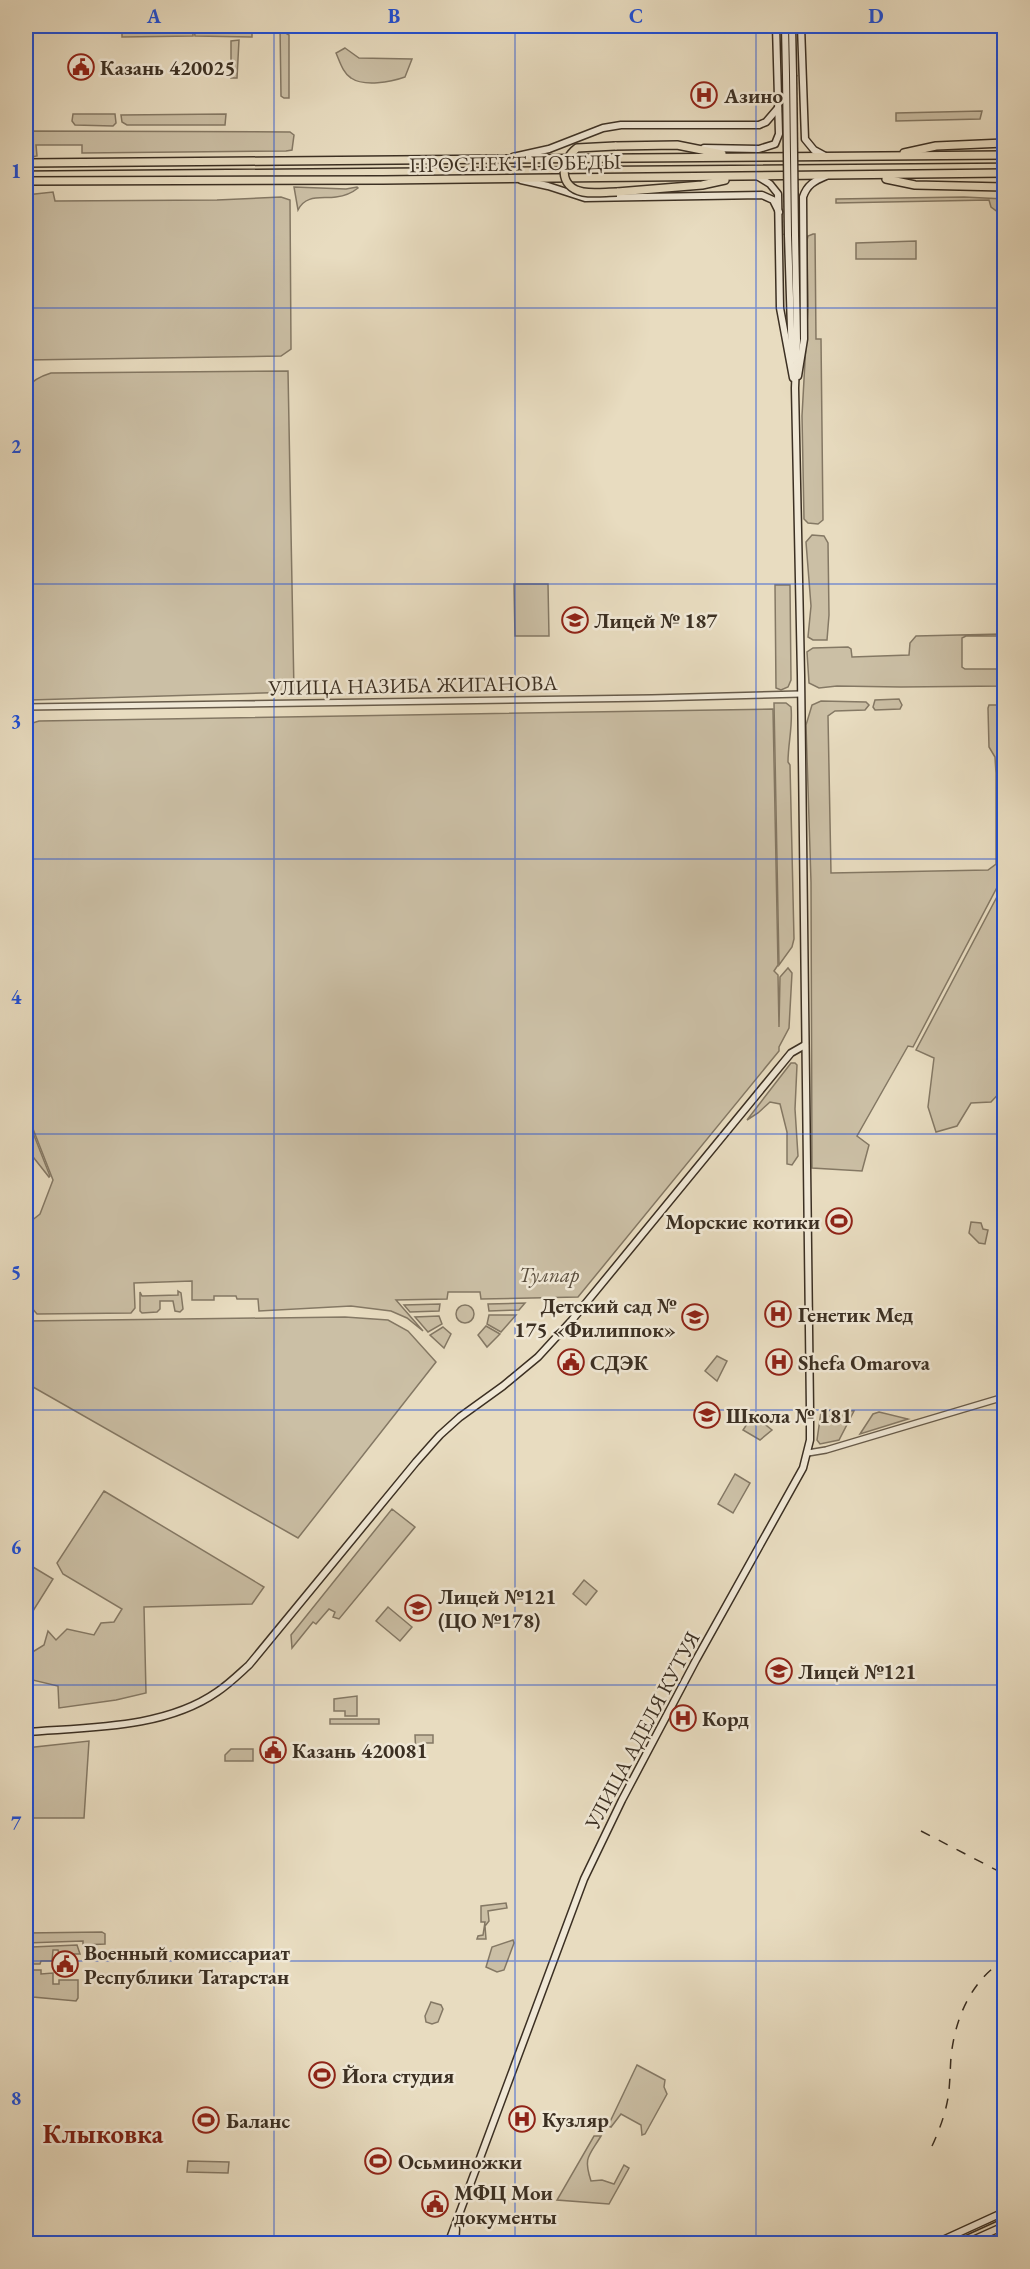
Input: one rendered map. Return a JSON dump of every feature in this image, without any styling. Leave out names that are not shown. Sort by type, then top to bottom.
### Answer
[{"type":"main road","points":[[690,148],[759,149],[775,144],[779,134],[776,26]]},
{"type":"main road","points":[[785,26],[789,75],[792,235],[797,340],[795,388],[810,1410],[808,1453]]},
{"type":"main road","points":[[789,75],[792,26]]},
{"type":"main road","points":[[801,26],[805,139],[814,150],[826,156]]},
{"type":"main road","points":[[508,159],[549,149],[603,128],[621,125],[759,125],[766,122],[778,108]]},
{"type":"main road","points":[[880,156],[936,146],[1005,143]]},
{"type":"main road","points":[[739,157],[677,145],[577,148],[565,160],[563,171],[565,180],[575,189],[588,192],[702,185],[740,177]]},
{"type":"main road","name":"ПРОСПЕКТ ПОБЕДЫ","points":[[26,163],[1005,155]]},
{"type":"main road","name":"ПРОСПЕКТ ПОБЕДЫ","points":[[26,181],[513,179],[1005,173]]},
{"type":"main road","points":[[756,176],[775,188],[778,194],[780,308],[795,388]]},
{"type":"main road","points":[[795,388],[802,364],[804,339],[803,197],[806,188],[814,181],[826,176]]},
{"type":"main road","points":[[872,176],[915,184],[1005,187]]},
{"type":"main road","points":[[513,179],[548,186],[585,198],[762,195],[772,200],[779,212]]},
{"type":"main road","points":[[26,1732],[131,1722],[174,1713],[217,1692],[249,1665],[422,1455],[440,1435],[532,1362],[558,1335],[792,1053],[805,1045]]},
{"type":"main road","name":"УЛИЦА АДЕЛЯ КУТУЯ","points":[[448,2244],[584,1879],[622,1800],[808,1453]]},
{"type":"main road","points":[[934,2244],[1005,2212]]},
{"type":"main road","name":"УЛИЦА АДЕЛЯ КУТУЯ","points":[[455,2244],[457,2225]]},
{"type":"main road","points":[[964,2244],[1005,2226]]},
{"type":"street","name":"УЛИЦА НАЗИБА ЖИГАНОВА","points":[[26,707],[626,699],[801,694]]},
{"type":"street","points":[[808,1453],[826,1450],[1005,1397]]},
{"type":"green space","points":[[148,26],[193,28],[193,36],[122,37],[122,29],[154,28]]},
{"type":"green space","points":[[181,26],[232,26],[223,27],[234,28],[234,26],[245,26],[252,28],[252,37],[195,36],[194,27]]},
{"type":"green space","points":[[280,26],[284,26],[284,32],[289,35],[289,98],[281,96]]},
{"type":"green space","points":[[239,40],[237,78],[231,78],[231,41]]},
{"type":"green space","points":[[345,48],[359,58],[412,59],[405,77],[385,82],[356,81],[346,73],[336,53]]},
{"type":"green space","points":[[982,111],[980,119],[896,121],[896,113]]},
{"type":"green space","points":[[73,114],[115,114],[116,123],[113,126],[75,125],[72,121]]},
{"type":"green space","points":[[226,114],[225,125],[127,125],[122,122],[121,115]]},
{"type":"green space","points":[[26,131],[290,132],[294,135],[292,150],[286,151],[82,153],[82,145],[36,145],[37,156],[26,158]]},
{"type":"green space","points":[[294,187],[358,188],[342,196],[310,199],[298,210]]},
{"type":"green space","points":[[53,192],[55,201],[217,200],[281,197],[290,200],[291,349],[281,356],[26,360],[26,195]]},
{"type":"green space","points":[[964,197],[1004,199],[1004,223],[1000,223],[999,213],[991,207],[989,200],[836,203],[836,199]]},
{"type":"green space","points":[[815,234],[816,339],[821,339],[823,520],[818,524],[808,523],[804,519],[802,416],[808,307],[807,240],[808,236]]},
{"type":"green space","points":[[916,241],[916,259],[856,259],[856,243]]},
{"type":"green space","points":[[288,371],[294,692],[30,700],[26,697],[26,389],[28,386],[51,373]]},
{"type":"green space","points":[[812,535],[824,536],[828,543],[827,640],[813,640],[808,637],[811,606],[806,542]]},
{"type":"green space","points":[[514,584],[548,584],[549,636],[515,636]]},
{"type":"green space","points":[[775,585],[790,585],[791,680],[788,687],[781,690],[776,688]]},
{"type":"green space","points":[[1000,634],[962,638],[962,667],[965,669],[1004,669],[1004,686],[837,686],[819,688],[809,683],[807,652],[813,648],[848,647],[851,649],[852,657],[909,655],[910,643],[916,636]]},
{"type":"green space","points":[[899,699],[902,705],[900,709],[875,710],[873,707],[875,700]]},
{"type":"green space","points":[[821,701],[866,702],[869,705],[865,710],[835,711],[828,716],[831,873],[988,870],[996,864],[996,773],[995,757],[989,747],[988,708],[989,705],[1004,705],[1004,874],[913,1047],[908,1046],[857,1136],[869,1145],[862,1171],[812,1168],[811,882],[806,725],[812,705]]},
{"type":"green space","points":[[774,703],[786,703],[791,707],[788,762],[790,765],[794,939],[792,947],[779,965]]},
{"type":"green space","name":"Тулпар","points":[[773,709],[778,965],[774,971],[778,975],[779,1027],[780,977],[788,968],[792,973],[789,1028],[779,1051],[578,1297],[481,1299],[480,1292],[448,1292],[447,1299],[396,1300],[423,1331],[407,1318],[391,1311],[351,1306],[259,1311],[258,1299],[214,1296],[214,1300],[192,1300],[192,1281],[134,1283],[135,1308],[131,1313],[37,1314],[31,1307],[26,1307],[26,1225],[40,1214],[53,1180],[26,1111],[26,725],[39,721]]},
{"type":"green space","points":[[999,893],[1004,893],[1004,1088],[991,1102],[971,1103],[957,1126],[936,1132],[928,1107],[934,1058],[916,1050]]},
{"type":"green space","points":[[791,1063],[797,1065],[795,1109],[798,1156],[792,1165],[787,1164],[787,1132],[780,1104],[770,1102],[747,1120]]},
{"type":"green space","points":[[26,1115],[50,1176],[49,1177],[26,1148]]},
{"type":"green space","points":[[971,1222],[981,1223],[983,1229],[988,1230],[985,1244],[979,1243],[969,1233]]},
{"type":"green space","points":[[178,1291],[181,1293],[183,1309],[180,1312],[175,1311],[173,1301],[160,1301],[160,1309],[157,1312],[142,1313],[140,1311],[140,1292],[142,1296],[178,1295]]},
{"type":"green space","points":[[525,1303],[519,1310],[489,1311],[488,1304]]},
{"type":"green space","points":[[440,1304],[439,1311],[410,1312],[404,1305]]},
{"type":"green space","points":[[465,1305],[471,1308],[474,1314],[471,1320],[465,1323],[459,1320],[456,1314],[459,1308]]},
{"type":"green space","points":[[489,1315],[516,1315],[501,1332],[487,1324]]},
{"type":"green space","points":[[439,1316],[442,1324],[428,1332],[415,1317]]},
{"type":"green space","points":[[345,1317],[388,1320],[408,1331],[436,1362],[298,1538],[26,1383],[26,1321]]},
{"type":"green space","points":[[486,1326],[500,1334],[487,1347],[478,1335]]},
{"type":"green space","points":[[443,1327],[451,1334],[444,1348],[430,1335]]},
{"type":"green space","points":[[717,1356],[727,1361],[717,1381],[705,1371]]},
{"type":"green space","points":[[854,1411],[839,1440],[820,1444],[817,1440],[821,1412]]},
{"type":"green space","points":[[879,1412],[908,1419],[860,1434],[873,1414]]},
{"type":"green space","points":[[753,1415],[772,1430],[760,1440],[743,1430]]},
{"type":"green space","points":[[735,1474],[750,1483],[733,1513],[718,1504]]},
{"type":"green space","points":[[104,1491],[264,1587],[252,1604],[144,1607],[146,1693],[116,1700],[59,1708],[58,1686],[33,1680],[26,1688],[26,1656],[44,1645],[48,1631],[56,1640],[67,1629],[94,1635],[101,1623],[114,1622],[122,1609],[63,1574],[57,1563]]},
{"type":"green space","points":[[392,1509],[415,1527],[339,1619],[333,1617],[335,1612],[329,1609],[316,1624],[313,1622],[292,1648],[291,1635]]},
{"type":"green space","points":[[28,1564],[53,1579],[33,1611],[26,1607],[26,1592],[30,1584],[26,1581]]},
{"type":"green space","points":[[584,1580],[597,1591],[586,1605],[573,1594]]},
{"type":"green space","points":[[388,1607],[412,1627],[400,1641],[376,1621]]},
{"type":"green space","points":[[357,1696],[357,1716],[345,1716],[345,1711],[334,1711],[334,1699]]},
{"type":"green space","points":[[330,1719],[379,1719],[379,1724],[330,1724]]},
{"type":"green space","points":[[415,1735],[433,1735],[433,1743],[425,1743],[425,1756],[416,1756]]},
{"type":"green space","points":[[89,1741],[84,1818],[26,1818],[26,1748]]},
{"type":"green space","points":[[231,1749],[253,1749],[253,1761],[225,1761],[225,1755]]},
{"type":"green space","points":[[506,1903],[507,1908],[488,1911],[489,1921],[485,1926],[486,1939],[477,1939],[478,1936],[483,1935],[485,1922],[481,1922],[481,1906]]},
{"type":"green space","points":[[102,1932],[105,1934],[105,1944],[83,1945],[83,1941],[26,1943],[26,1933]]},
{"type":"green space","points":[[513,1940],[514,1943],[504,1970],[497,1972],[486,1967],[492,1947]]},
{"type":"green space","points":[[77,1945],[80,1954],[59,1954],[58,1950],[53,1950],[52,1961],[32,1964],[32,1947]]},
{"type":"green space","points":[[33,1970],[41,1970],[41,1974],[53,1973],[53,1984],[59,1984],[59,1980],[78,1980],[76,2001],[33,1997]]},
{"type":"green space","points":[[431,2002],[441,2005],[443,2009],[438,2022],[432,2024],[426,2022],[425,2016]]},
{"type":"green space","points":[[637,2065],[665,2080],[664,2087],[667,2094],[645,2134],[642,2135],[641,2125],[621,2114],[611,2127],[608,2126]]},
{"type":"green space","points":[[594,2136],[601,2136],[587,2161],[591,2181],[602,2180],[614,2184],[624,2165],[629,2168],[609,2204],[557,2200]]},
{"type":"green space","points":[[188,2161],[229,2162],[228,2173],[187,2172]]},
{"type":"tram line","points":[[26,171],[1004,163]]},
{"type":"tram line","points":[[947,2244],[1004,2218]]},
{"type":"railway","points":[[921,1831],[1004,1874]]},
{"type":"railway","points":[[932,2146],[947,2104],[953,2042],[961,2015],[982,1979],[1004,1960]]},
{"type":"place","name":"Казань 420025","points":[[81,67]]},
{"type":"place","name":"Азино","points":[[704,95]]},
{"type":"place","name":"Лицей № 187","points":[[575,620]]},
{"type":"place","name":"Морские котики","points":[[839,1221]]},
{"type":"place","name":"Генетик Мед","points":[[778,1314]]},
{"type":"place","name":"Детский сад № 175 «Филиппок»","points":[[695,1317]]},
{"type":"place","name":"СДЭК","points":[[571,1362]]},
{"type":"place","name":"Shefa Omarova","points":[[779,1362]]},
{"type":"place","name":"Школа № 181","points":[[707,1415]]},
{"type":"place","name":"Лицей №121 (ЦО №178)","points":[[418,1608]]},
{"type":"place","name":"Лицей №121","points":[[779,1671]]},
{"type":"place","name":"Корд","points":[[683,1718]]},
{"type":"place","name":"Казань 420081","points":[[273,1750]]},
{"type":"place","name":"Военный комиссариат Республики Татарстан","points":[[65,1964]]},
{"type":"place","name":"Йога студия","points":[[322,2075]]},
{"type":"place","name":"Кузляр","points":[[522,2119]]},
{"type":"place","name":"Баланс","points":[[206,2120]]},
{"type":"place","name":"Осьминожки","points":[[378,2161]]},
{"type":"place","name":"МФЦ Мои документы","points":[[435,2204]]},
{"type":"district","name":"Клыковка","points":[[103,2133]]}]
